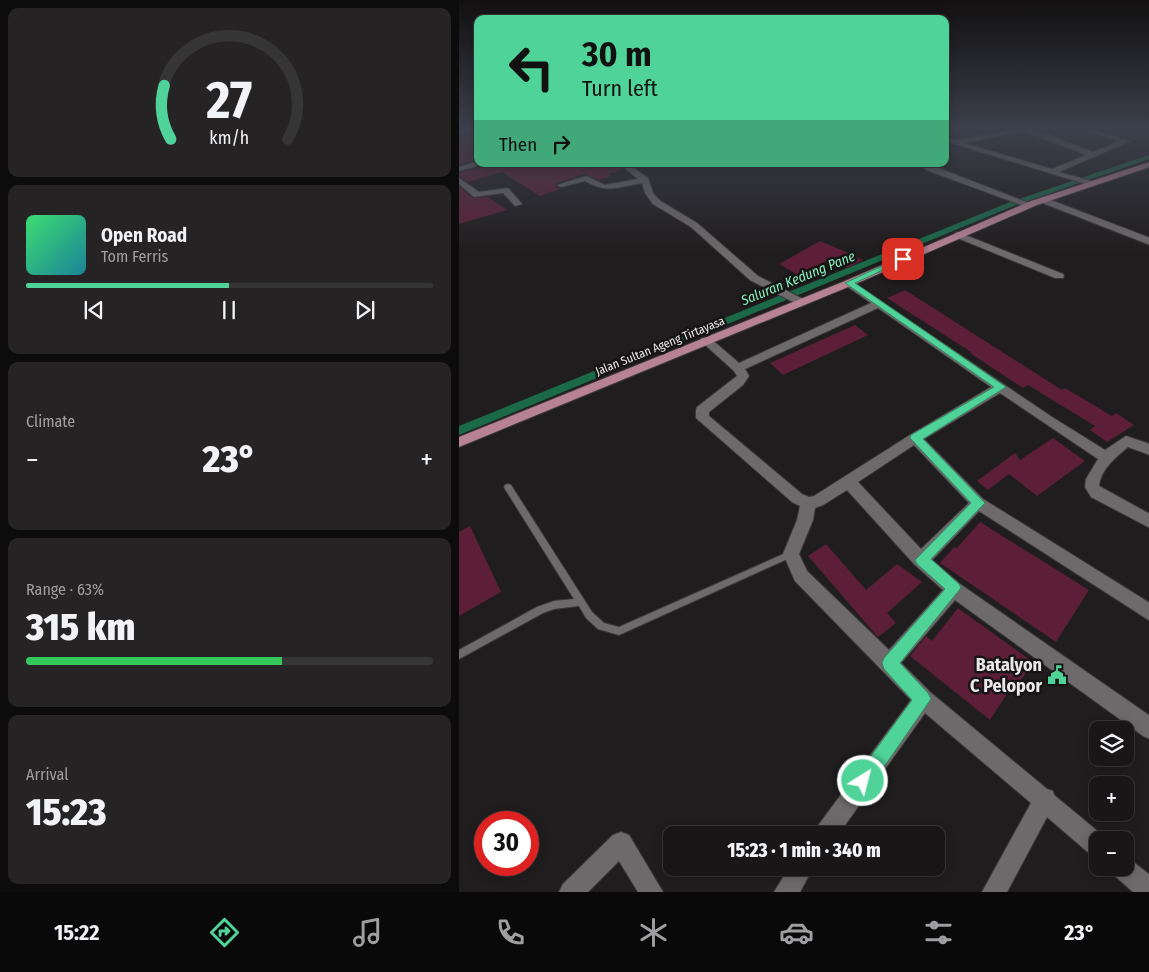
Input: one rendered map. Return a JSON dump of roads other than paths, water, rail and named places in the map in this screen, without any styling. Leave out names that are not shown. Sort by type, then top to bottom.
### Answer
[{"type":"main road","name":"Jalan Sultan Ageng Tirtayasa","points":[[459,442],[798,301],[849,283],[1028,204],[1132,170]]},
{"type":"street","points":[[631,170],[645,180],[649,193],[656,202],[694,225],[741,268],[798,301]]},
{"type":"street","points":[[934,170],[1028,204]]},
{"type":"street","points":[[1049,170],[1090,183]]},
{"type":"street","points":[[561,185],[586,178],[599,186],[605,187],[645,180]]},
{"type":"street","points":[[459,180],[477,195],[505,190],[518,204]]},
{"type":"street","points":[[1043,200],[1149,242]]},
{"type":"street","points":[[958,235],[1059,276]]},
{"type":"street","points":[[849,283],[1047,420],[1106,457]]},
{"type":"street","points":[[738,368],[879,304]]},
{"type":"street","points":[[706,340],[738,368],[743,376],[739,382],[702,410],[703,418],[797,498],[807,502],[818,501],[915,438],[1001,387]]},
{"type":"street","points":[[915,438],[978,503],[1149,612]]},
{"type":"street","points":[[1149,450],[1126,441],[1106,457],[1093,479],[1092,487],[1096,493],[1149,522]]},
{"type":"street","points":[[847,481],[921,560],[954,588],[1149,729]]},
{"type":"street","points":[[807,502],[805,520],[791,554],[801,576],[923,699],[1089,838]]},
{"type":"street","points":[[921,560],[978,503]]},
{"type":"street","points":[[889,663],[954,588]]},
{"type":"street","points":[[831,826],[923,699]]},
{"type":"street","points":[[994,892],[1045,800]]},
{"type":"street","points":[[571,892],[621,843],[651,892]]},
{"type":"street","points":[[786,892],[797,876]]},
{"type":"street","points":[[1132,876],[1149,891]]},
{"type":"lane","points":[[508,487],[589,615],[601,626],[619,631],[791,554]]},
{"type":"lane","points":[[459,655],[540,610],[554,605],[580,602]]},
{"type":"place","name":"Batalyon C Pelopor","points":[[1057,675]]},
{"type":"water label","name":"Saluran Kedung Pane","points":[[798,278]]}]
